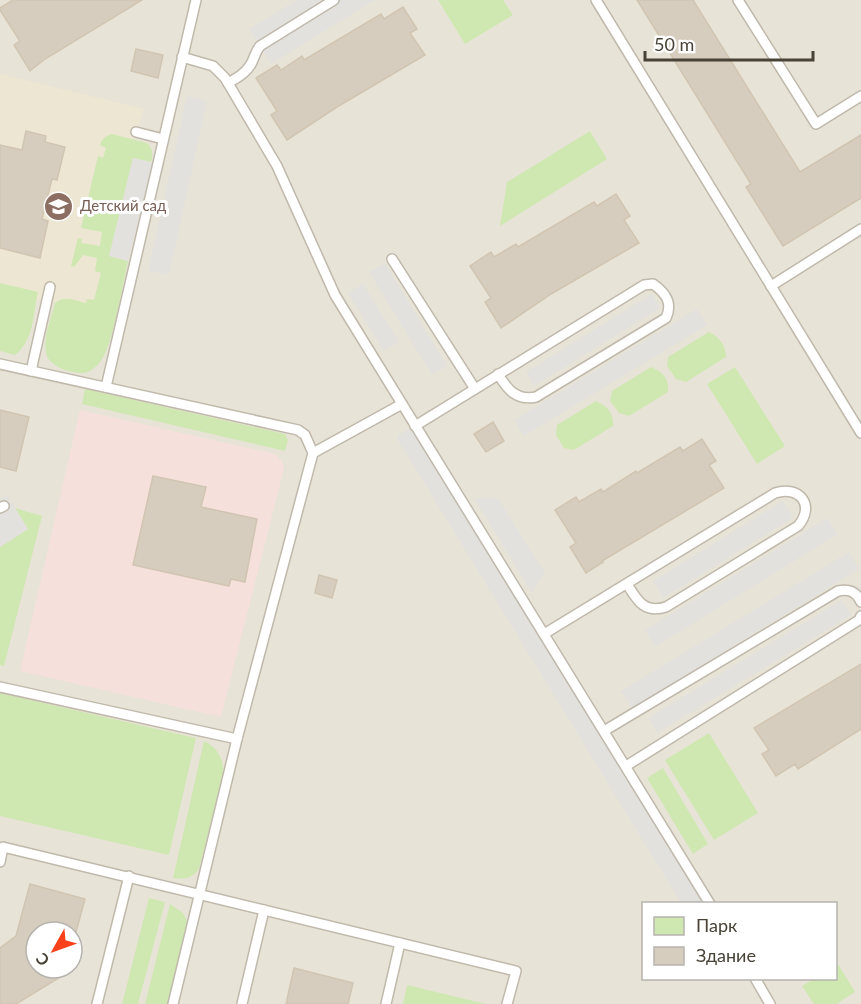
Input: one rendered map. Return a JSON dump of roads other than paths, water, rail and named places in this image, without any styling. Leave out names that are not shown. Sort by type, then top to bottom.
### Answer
[{"type":"lane","points":[[106,387],[196,0]]},
{"type":"lane","points":[[228,83],[246,72],[254,53],[260,46],[334,0]]},
{"type":"lane","points":[[596,0],[861,433]]},
{"type":"lane","points":[[738,0],[816,124],[861,96]]},
{"type":"lane","points":[[182,57],[213,66],[228,83],[277,166],[334,296],[709,902]]},
{"type":"lane","points":[[136,132],[163,139]]},
{"type":"lane","points":[[771,286],[861,229]]},
{"type":"lane","points":[[392,259],[475,389]]},
{"type":"lane","points":[[415,426],[498,374],[644,285],[653,284],[662,290],[669,300],[670,310],[666,318],[536,397],[527,399],[516,396],[507,388],[498,374]]},
{"type":"lane","points":[[32,371],[50,287]]},
{"type":"lane","points":[[0,364],[298,430],[305,435],[313,453],[237,739],[173,1004]]},
{"type":"lane","points":[[313,453],[402,404]]},
{"type":"lane","points":[[544,634],[775,493],[786,489],[795,492],[803,500],[807,510],[806,517],[798,526],[666,606],[657,610],[647,607],[638,601],[627,584]]},
{"type":"lane","points":[[604,731],[838,591],[846,589],[854,592],[861,602]]},
{"type":"lane","points":[[626,766],[859,620],[861,616]]},
{"type":"lane","points":[[0,687],[237,739]]},
{"type":"lane","points":[[0,862],[3,847],[516,971],[507,1004]]},
{"type":"lane","points":[[97,1004],[129,876]]},
{"type":"lane","points":[[242,1004],[264,910]]},
{"type":"lane","points":[[386,1004],[400,943]]},
{"type":"lane","points":[[755,980],[770,1004]]},
{"type":"place","name":"Детский сад","points":[[59,206]]}]
